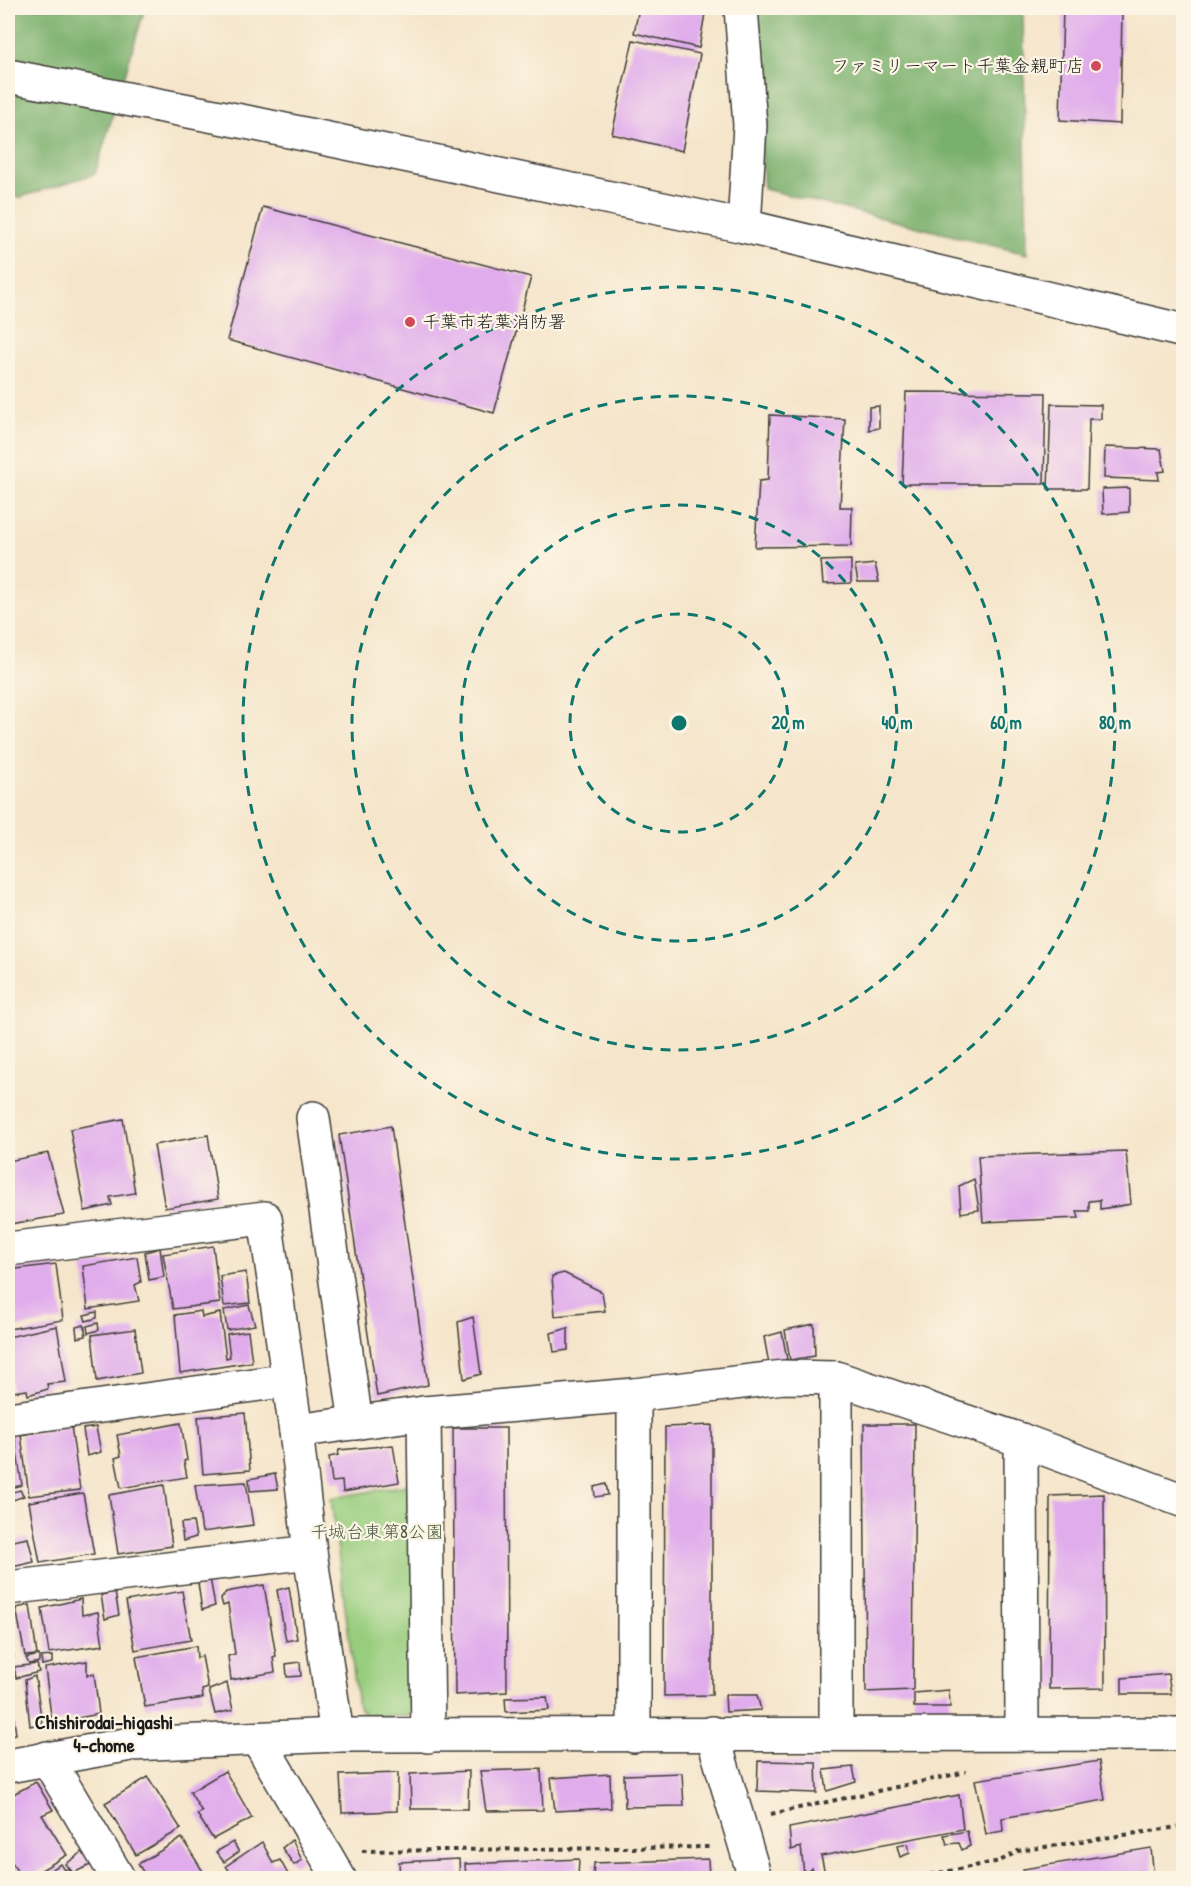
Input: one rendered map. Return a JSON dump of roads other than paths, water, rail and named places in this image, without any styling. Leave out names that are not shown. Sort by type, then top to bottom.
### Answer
[{"type":"street","points":[[741,8],[750,125],[744,225]]},
{"type":"street","points":[[8,76],[256,123],[744,225],[1184,331]]},
{"type":"street","points":[[313,1118],[356,1423]]},
{"type":"street","points":[[8,1249],[265,1218],[337,1735]]},
{"type":"street","points":[[296,1431],[424,1413],[633,1395],[784,1377],[836,1378],[1021,1440],[1184,1501]]},
{"type":"street","points":[[836,1378],[836,1734]]},
{"type":"street","points":[[8,1419],[289,1380]]},
{"type":"street","points":[[633,1395],[634,1736]]},
{"type":"street","points":[[424,1413],[428,1736]]},
{"type":"street","points":[[1021,1440],[1022,1733]]},
{"type":"street","points":[[8,1588],[310,1552]]},
{"type":"street","points":[[712,1733],[755,1878]]},
{"type":"street","points":[[8,1766],[131,1744],[337,1735],[1184,1734]]},
{"type":"street","points":[[258,1739],[331,1865]]},
{"type":"street","points":[[47,1758],[118,1878]]},
{"type":"place","name":"ファミリーマート千葉金親町店","points":[[1096,66]]},
{"type":"place","name":"千葉市若葉消防署","points":[[410,322]]},
{"type":"district","name":"Chishirodai-higashi 4-chome","points":[[104,1734]]},
{"type":"park label","name":"千城台東第8公園","points":[[377,1532]]}]
